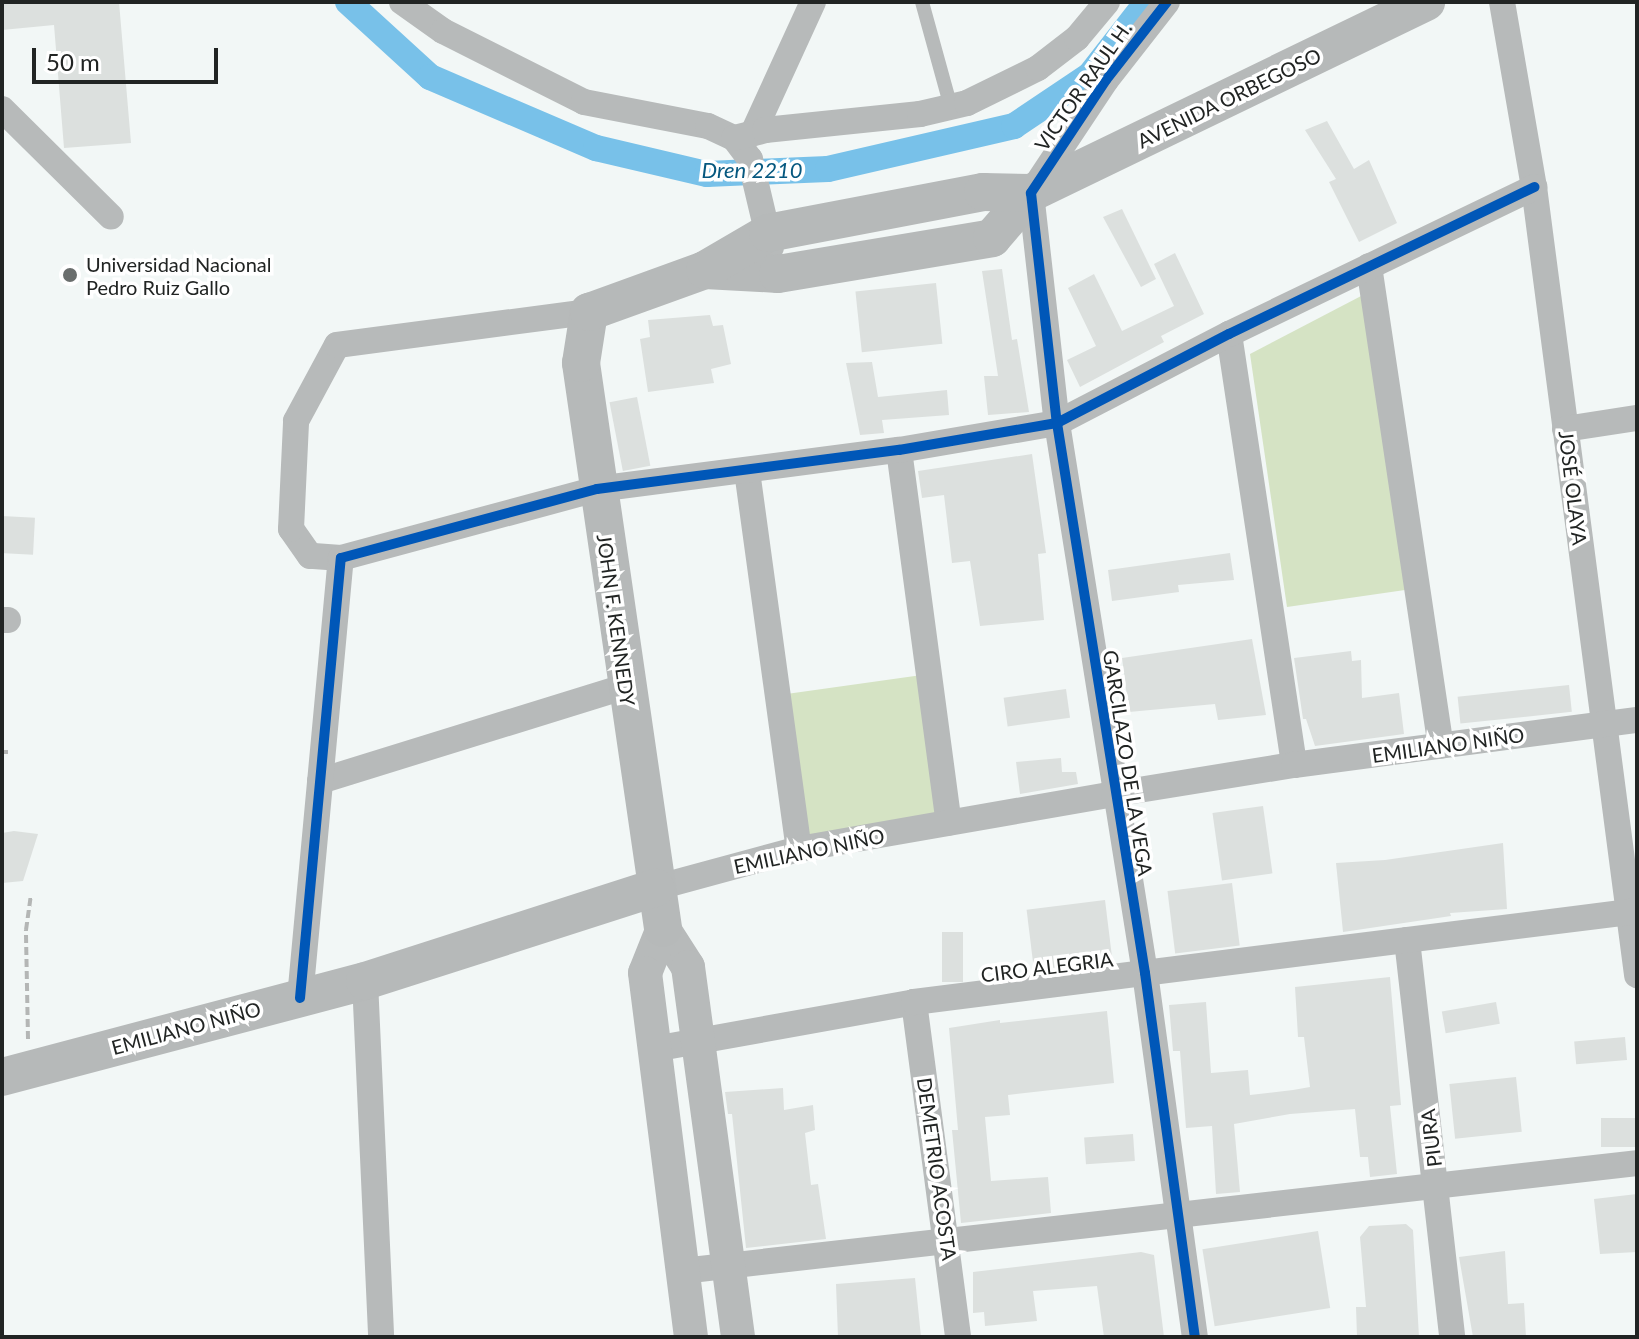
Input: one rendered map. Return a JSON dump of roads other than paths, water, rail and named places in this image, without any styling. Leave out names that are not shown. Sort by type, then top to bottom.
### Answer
[{"type":"main road","name":"AVENIDA ORBEGOSO","points":[[589,312],[705,270],[778,274],[992,238],[1031,193],[1426,2]]},
{"type":"main road","name":"AVENIDA ORBEGOSO","points":[[705,270],[763,216],[983,192],[1031,193]]},
{"type":"main road","name":"JOHN F. KENNEDY","points":[[589,312],[581,363],[663,928]]},
{"type":"main road","name":"EMILIANO NIÑO","points":[[2,1077],[365,981],[655,888]]},
{"type":"street","points":[[402,2],[443,31],[584,102],[708,126],[746,144],[951,107],[991,93],[1038,68],[1077,38],[1107,2]]},
{"type":"street","points":[[778,274],[746,144],[813,2]]},
{"type":"street","name":"VICTOR RAUL H.","points":[[1031,193],[1106,80],[1167,2]]},
{"type":"street","name":"JOSÉ OLAYA","points":[[1502,2],[1534,187],[1603,724],[1633,911],[1637,975]]},
{"type":"street","points":[[2,109],[111,217]]},
{"type":"street","points":[[589,312],[337,345],[296,421],[291,529],[310,556],[341,558],[597,489],[899,450],[1057,423],[1229,334],[1534,187]]},
{"type":"street","name":"GARCILAZO DE LA VEGA","points":[[1031,193],[1057,423],[1145,973],[1195,1337]]},
{"type":"street","points":[[1369,266],[1441,746]]},
{"type":"street","points":[[1229,334],[1294,765]]},
{"type":"street","points":[[1565,429],[1637,418]]},
{"type":"street","points":[[899,450],[949,823]]},
{"type":"street","points":[[747,471],[799,849]]},
{"type":"street","points":[[300,998],[341,558]]},
{"type":"street","points":[[320,781],[626,686]]},
{"type":"street","name":"EMILIANO NIÑO","points":[[655,888],[799,849],[1114,794],[1294,765],[1637,720]]},
{"type":"street","name":"CIRO ALEGRIA","points":[[654,1049],[701,1043],[914,1002],[1633,911]]},
{"type":"street","points":[[663,928],[645,973],[691,1337]]},
{"type":"street","name":"JOHN F. KENNEDY","points":[[663,928],[688,967],[701,1043],[738,1337]]},
{"type":"street","name":"PIURA","points":[[1407,940],[1452,1337]]},
{"type":"street","points":[[365,981],[381,1337]]},
{"type":"street","name":"DEMETRIO ACOSTA","points":[[914,1002],[958,1337]]},
{"type":"street","points":[[682,1271],[1637,1163]]},
{"type":"lane","points":[[922,2],[951,107]]},
{"type":"waterway","name":"Dren 2210","points":[[348,2],[430,77],[596,148],[707,174],[828,169],[1014,126],[1090,75],[1147,2]]},
{"type":"place","name":"Universidad Nacional Pedro Ruiz Gallo","points":[[70,275]]}]
